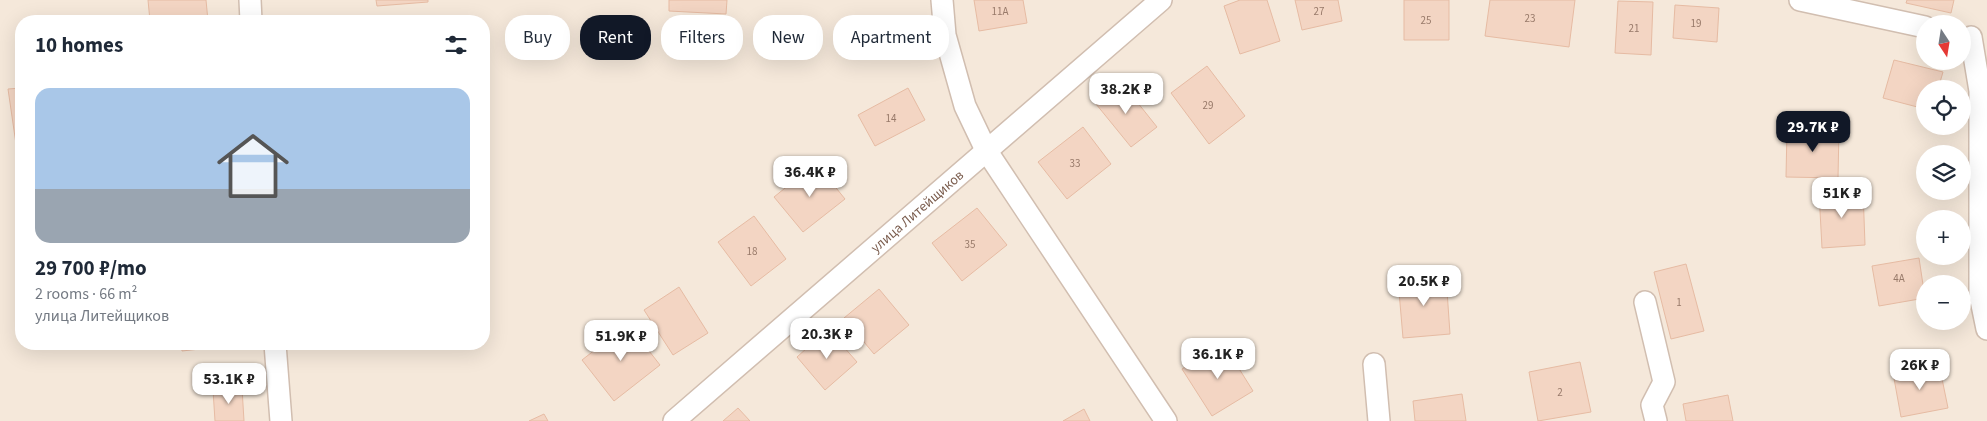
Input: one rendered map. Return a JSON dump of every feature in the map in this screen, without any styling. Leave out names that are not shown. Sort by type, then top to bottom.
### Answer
[{"type":"street","points":[[250,0],[251,15]]},
{"type":"street","points":[[942,0],[945,35],[965,106],[986,150],[1166,421]]},
{"type":"street","name":"улица Литейщиков","points":[[674,421],[1161,0]]},
{"type":"street","points":[[1800,0],[1916,25]]},
{"type":"street","points":[[1973,36],[1980,91],[1980,295],[1987,329]]},
{"type":"street","points":[[1645,302],[1664,382],[1652,405],[1656,421]]},
{"type":"street","points":[[275,350],[281,421]]},
{"type":"street","points":[[1374,364],[1379,421]]},
{"type":"shaded area","points":[[0,0],[1987,0],[1987,421],[0,421]]},
{"type":"building","points":[[148,0],[206,0],[207,15],[149,15]]},
{"type":"building","points":[[376,0],[428,0],[428,2],[377,6]]},
{"type":"building","points":[[669,0],[727,0],[726,14],[669,11]]},
{"type":"building","points":[[974,0],[1023,0],[1027,23],[979,31]]},
{"type":"building","points":[[1240,0],[1267,0],[1280,41],[1240,54],[1224,6]]},
{"type":"building","points":[[1295,0],[1338,0],[1342,21],[1302,30]]},
{"type":"building","points":[[1404,0],[1449,0],[1449,40],[1404,40]]},
{"type":"building","points":[[1490,0],[1575,0],[1569,47],[1485,36]]},
{"type":"building","points":[[1907,0],[1954,0],[1951,13],[1906,3]]},
{"type":"building","points":[[1618,1],[1653,2],[1651,55],[1615,53]]},
{"type":"building","points":[[1675,5],[1719,8],[1717,42],[1673,38]]},
{"type":"building","points":[[1894,60],[1916,65],[1916,70],[1943,72],[1941,80],[1916,80],[1916,107],[1883,98]]},
{"type":"building","points":[[1207,66],[1245,116],[1209,144],[1171,93]]},
{"type":"building","points":[[1122,83],[1157,127],[1131,147],[1096,104]]},
{"type":"building","points":[[15,88],[15,137],[8,89]]},
{"type":"building","points":[[908,88],[925,120],[875,146],[858,115]]},
{"type":"building","points":[[1083,127],[1111,164],[1067,199],[1038,162]]},
{"type":"building","points":[[1787,129],[1839,129],[1838,178],[1786,177]]},
{"type":"building","points":[[816,163],[845,199],[803,232],[774,197]]},
{"type":"building","points":[[1863,190],[1865,245],[1822,248],[1819,192]]},
{"type":"building","points":[[977,208],[1007,245],[962,281],[932,243]]},
{"type":"building","points":[[754,216],[786,259],[751,286],[718,242]]},
{"type":"building","points":[[1916,259],[1916,265],[1920,265],[1922,275],[1916,275],[1916,300],[1879,306],[1872,266]]},
{"type":"building","points":[[1686,264],[1704,331],[1671,339],[1654,272]]},
{"type":"building","points":[[1446,276],[1450,334],[1403,338],[1398,280]]},
{"type":"building","points":[[679,287],[708,333],[673,355],[644,310]]},
{"type":"building","points":[[879,289],[909,325],[874,354],[844,318]]},
{"type":"building","points":[[628,324],[660,365],[614,401],[582,360]]},
{"type":"building","points":[[828,329],[857,362],[825,390],[797,357]]},
{"type":"building","points":[[1223,343],[1253,391],[1212,416],[1182,369]]},
{"type":"building","points":[[1580,362],[1591,412],[1538,421],[1529,372]]},
{"type":"building","points":[[1939,364],[1948,408],[1901,417],[1893,373]]},
{"type":"building","points":[[242,388],[244,421],[215,421],[213,390]]},
{"type":"building","points":[[1462,394],[1466,421],[1415,421],[1413,401]]},
{"type":"building","points":[[1728,395],[1733,421],[1686,421],[1683,404]]},
{"type":"building","points":[[738,408],[750,421],[723,421]]},
{"type":"building","points":[[1084,409],[1090,421],[1063,421]]},
{"type":"building","points":[[544,414],[548,421],[529,421]]}]
